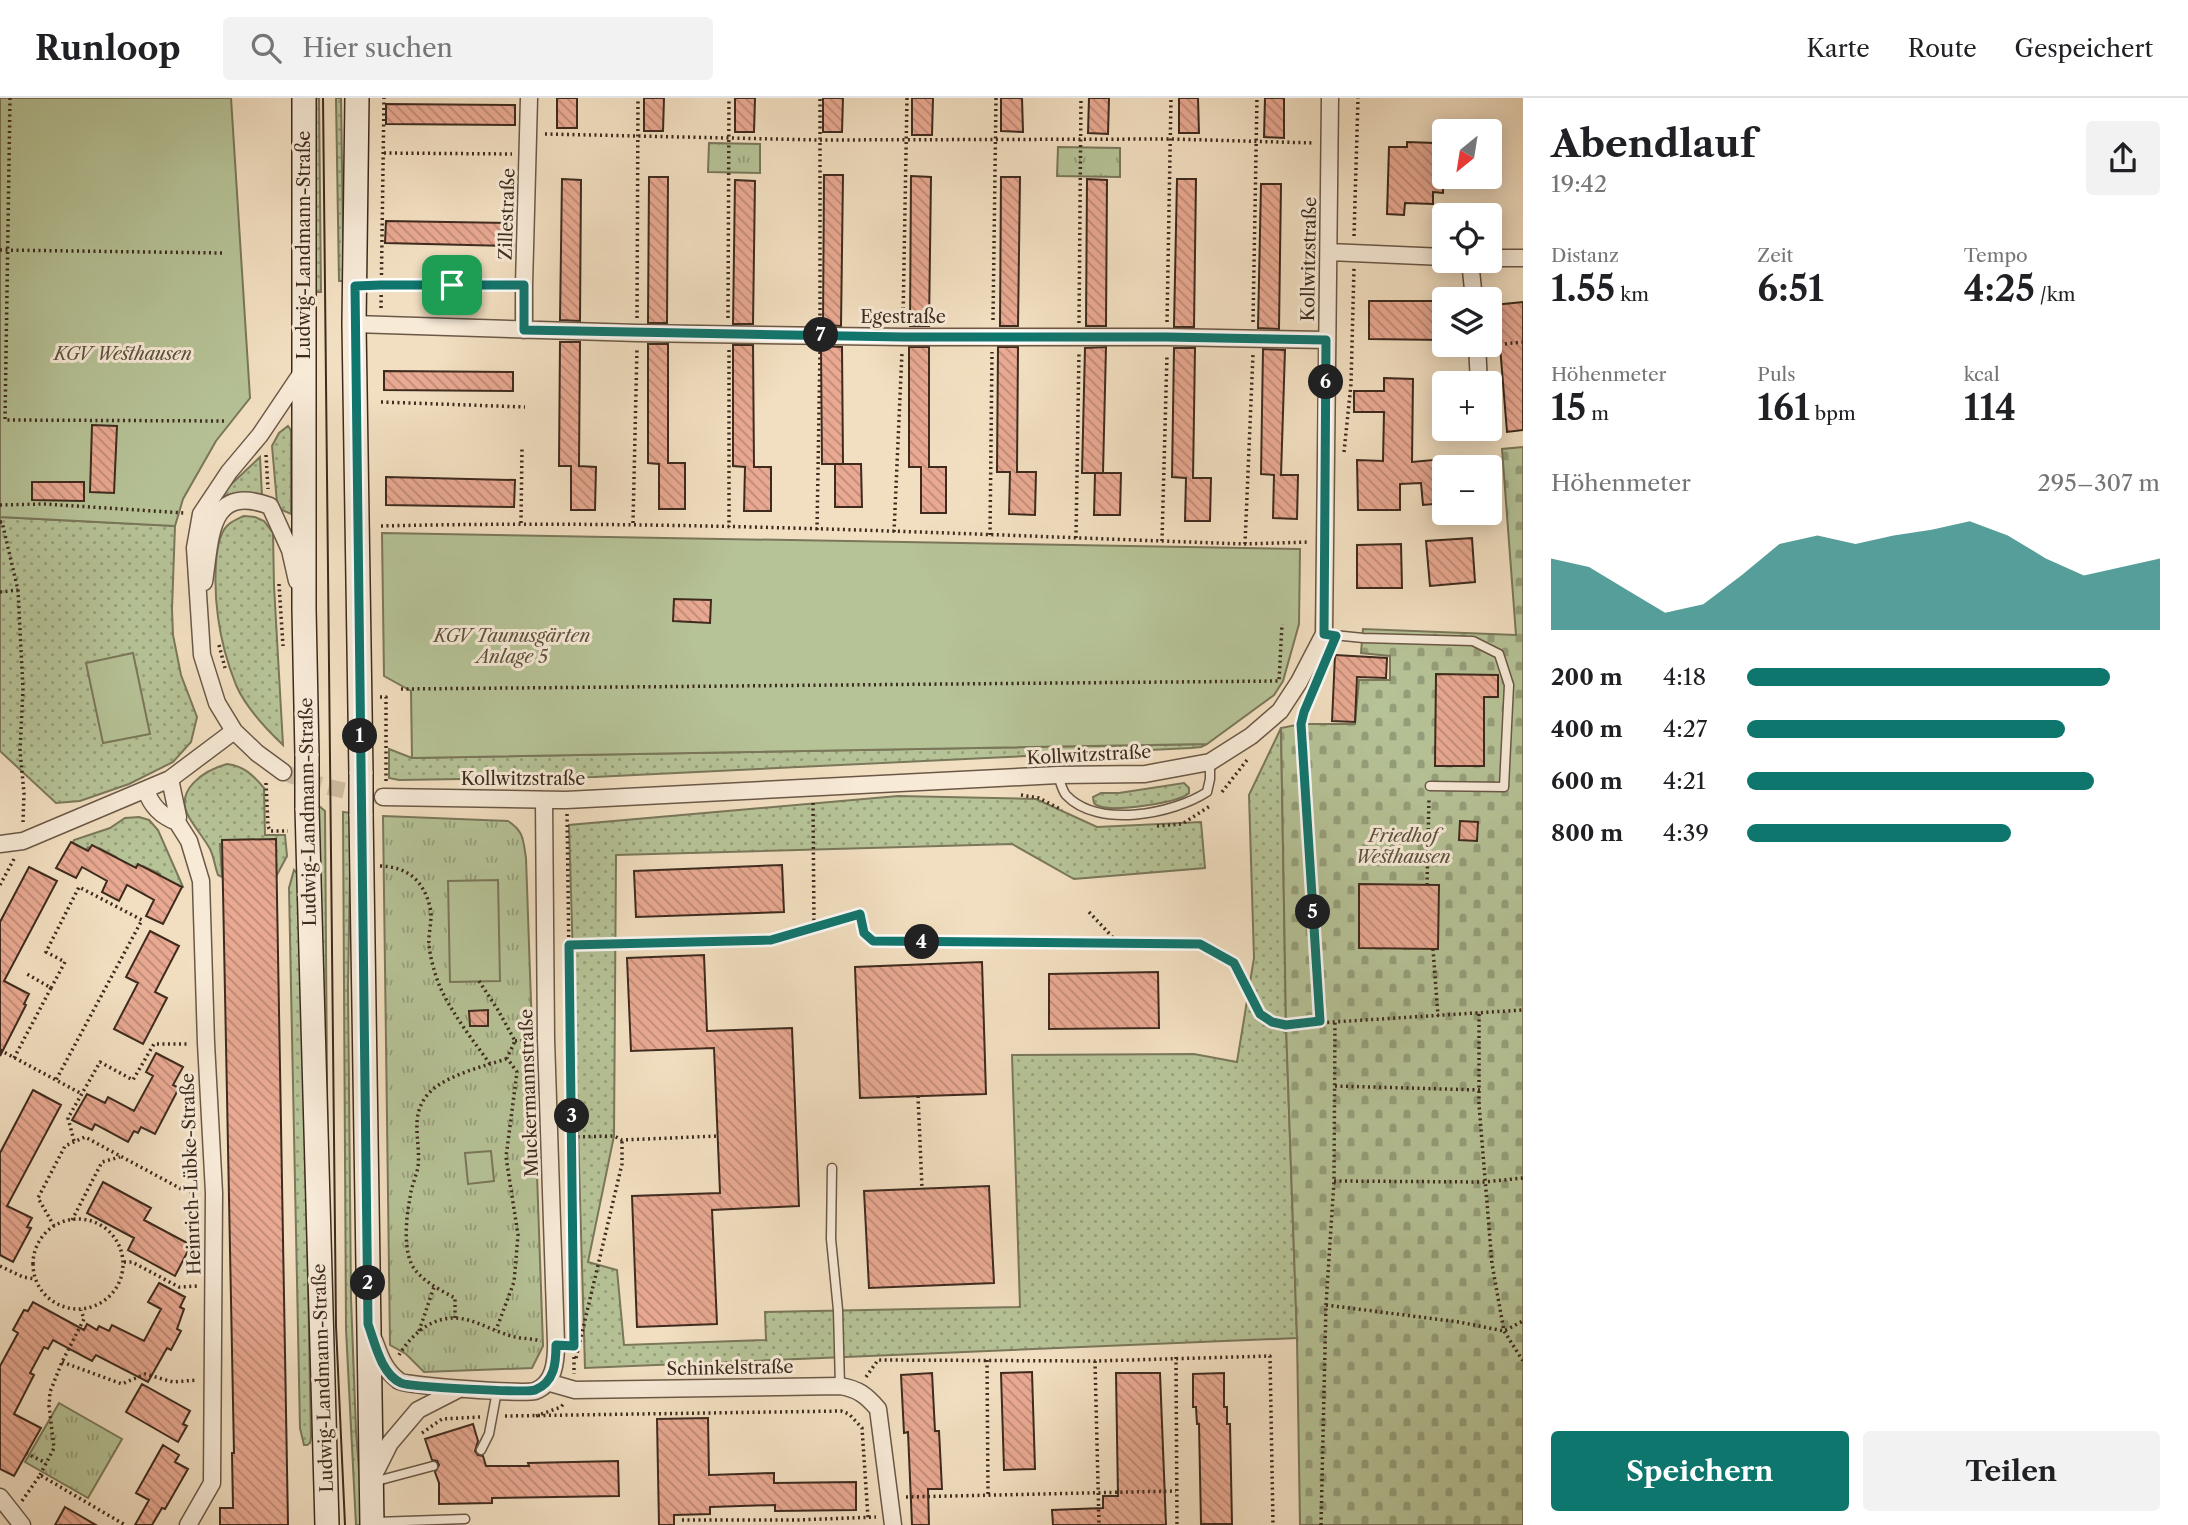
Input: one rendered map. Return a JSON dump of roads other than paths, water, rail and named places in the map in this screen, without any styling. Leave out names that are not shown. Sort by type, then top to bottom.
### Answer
[{"type":"main road","name":"Ludwig-Landmann-Straße","points":[[304,98],[304,609],[307,808],[327,1525]]},
{"type":"main road","points":[[357,98],[355,324],[372,1523]]},
{"type":"street","name":"Zillestraße","points":[[524,330],[529,98]]},
{"type":"street","name":"Kollwitzstraße","points":[[383,797],[544,801],[1058,775],[1145,774],[1210,762],[1251,736],[1280,711],[1299,682],[1324,634],[1330,98]]},
{"type":"street","points":[[1329,252],[1432,256]]},
{"type":"street","points":[[1502,258],[1523,258]]},
{"type":"street","name":"Egestraße","points":[[355,324],[637,333],[1326,340]]},
{"type":"street","points":[[284,772],[257,753],[234,731],[217,703],[202,655],[195,548],[201,514],[229,472],[260,435],[303,371]]},
{"type":"street","points":[[200,609],[214,522],[223,508],[237,500],[252,499],[270,506],[290,550],[304,609]]},
{"type":"street","points":[[0,844],[23,841],[170,779],[234,731]]},
{"type":"street","name":"Heinrich-Lübke-Straße","points":[[170,779],[177,822]]},
{"type":"street","name":"Heinrich-Lübke-Straße","points":[[146,790],[159,812],[177,822],[189,841],[201,881],[214,1193],[212,1483],[188,1525]]},
{"type":"street","name":"Muckermannstraße","points":[[544,801],[546,1040],[556,1345],[555,1366],[547,1382]]},
{"type":"street","points":[[368,1324],[385,1368],[402,1383],[497,1391],[534,1391],[547,1382]]},
{"type":"street","name":"Schinkelstraße","points":[[547,1382],[575,1390],[840,1385],[857,1389],[878,1409],[892,1521]]},
{"type":"street","points":[[370,1483],[390,1443],[418,1410],[461,1388]]},
{"type":"street","points":[[0,1497],[18,1520]]},
{"type":"lane","points":[[1324,634],[1363,638],[1473,641],[1499,654],[1509,685],[1504,787],[1430,786]]},
{"type":"lane","points":[[1058,775],[1064,793],[1094,812],[1119,815],[1144,813],[1171,809],[1192,802],[1207,792],[1210,762]]},
{"type":"lane","points":[[832,1168],[831,1239],[838,1310],[840,1385]]},
{"type":"lane","points":[[481,1450],[489,1434],[497,1391]]},
{"type":"lane","points":[[370,1483],[433,1466]]},
{"type":"lane","points":[[372,1523],[466,1518]]},
{"type":"tunnel","points":[[283,772],[332,788],[383,797]]},
{"type":"tram line","points":[[323,98],[336,1326],[345,1525]]},
{"type":"park label","name":"KGV Westhausen","points":[[123,354]]},
{"type":"park label","name":"KGV Taunusgärten Anlage 5","points":[[512,646]]},
{"type":"park label","name":"Friedhof Westhausen","points":[[1403,846]]}]
